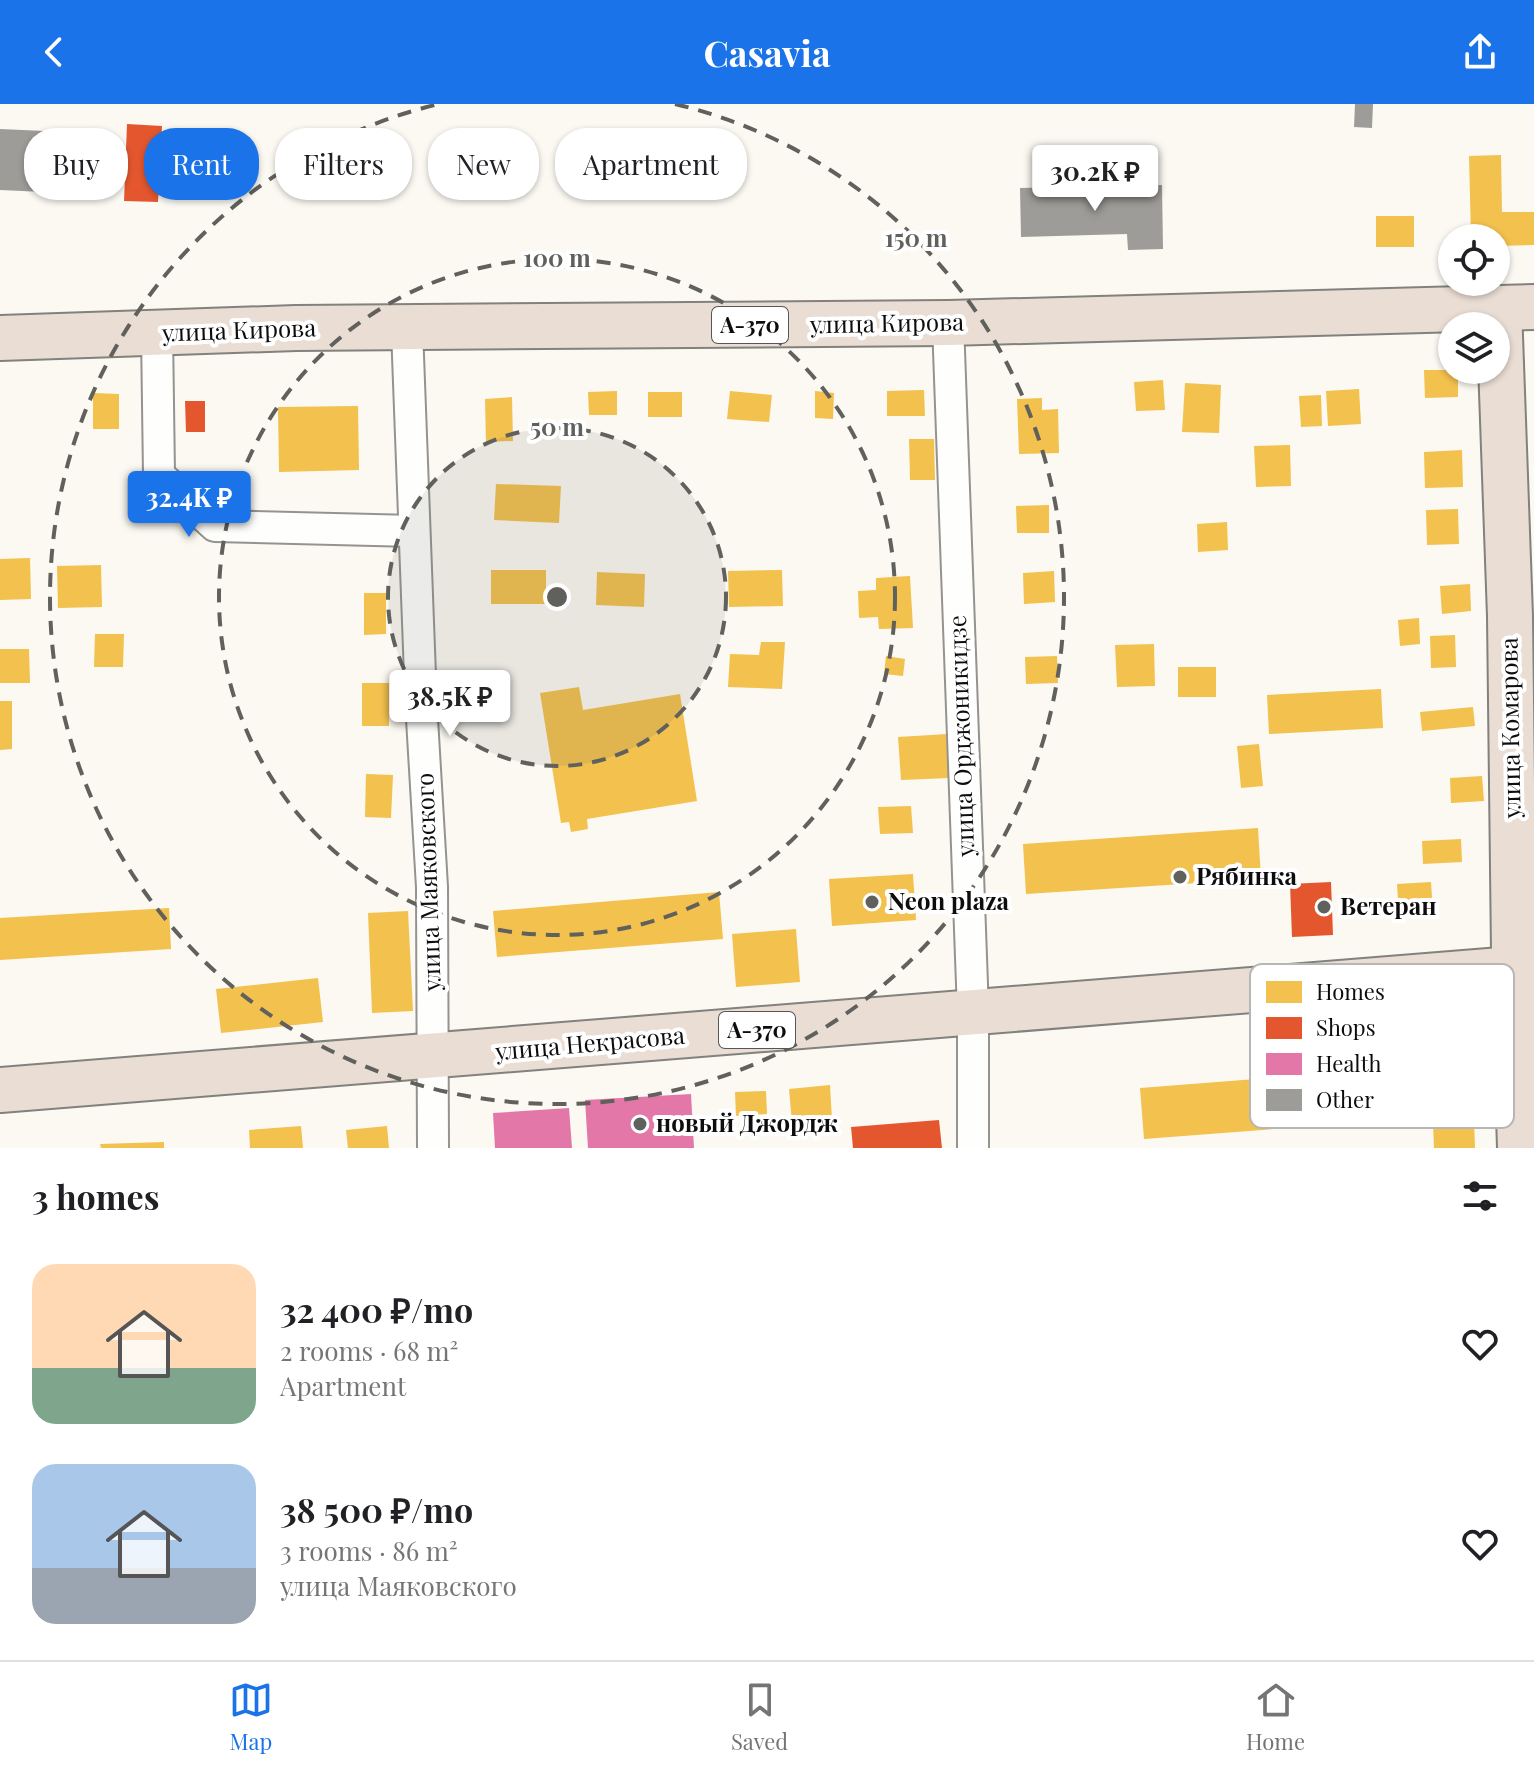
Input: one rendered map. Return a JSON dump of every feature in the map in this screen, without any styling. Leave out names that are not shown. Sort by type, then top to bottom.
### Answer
[{"type":"highway","name":"улица Кирова","points":[[0,338],[296,328],[948,323],[1517,308]]},
{"type":"highway","name":"улица Комарова","points":[[1514,964],[1510,616],[1517,308]]},
{"type":"highway","name":"улица Комарова","points":[[1514,969],[1520,1148]]},
{"type":"highway","name":"улица Некрасова","points":[[0,1090],[1250,990]]},
{"type":"street","name":"улица Орджоникидзе","points":[[948,323],[973,1012],[973,1148]]},
{"type":"street","name":"улица Маяковского","points":[[407,329],[432,887],[433,1148]]},
{"type":"street","points":[[157,333],[159,475],[215,526],[414,531]]},
{"type":"building: Homes","points":[[1501,155],[1502,212],[1534,212],[1534,245],[1510,246],[1510,224],[1471,224],[1469,156]]},
{"type":"building: Homes","points":[[1376,216],[1414,216],[1414,247],[1376,247]]},
{"type":"building: Homes","points":[[1424,370],[1438,370],[1438,384],[1458,384],[1458,397],[1425,398]]},
{"type":"building: Homes","points":[[1163,380],[1165,410],[1136,411],[1134,382]]},
{"type":"building: Homes","points":[[1185,383],[1221,385],[1219,433],[1182,432]]},
{"type":"building: Homes","points":[[1359,389],[1361,424],[1328,426],[1326,391]]},
{"type":"building: Homes","points":[[924,390],[925,416],[887,416],[887,391]]},
{"type":"building: Homes","points":[[617,391],[617,415],[589,415],[588,392]]},
{"type":"building: Homes","points":[[730,391],[772,395],[769,422],[727,419]]},
{"type":"building: Homes","points":[[815,391],[834,393],[833,419],[815,418]]},
{"type":"building: Homes","points":[[648,392],[682,392],[682,417],[648,417]]},
{"type":"building: Homes","points":[[93,393],[119,394],[119,429],[93,429]]},
{"type":"building: Homes","points":[[1321,395],[1322,426],[1301,427],[1299,396]]},
{"type":"building: Homes","points":[[512,397],[513,441],[486,442],[485,399]]},
{"type":"building: Homes","points":[[1042,398],[1042,410],[1058,409],[1059,453],[1019,454],[1017,399]]},
{"type":"building: Homes","points":[[358,406],[359,470],[279,472],[278,407]]},
{"type":"building: Homes","points":[[909,439],[934,439],[935,480],[910,480]]},
{"type":"building: Homes","points":[[1290,445],[1291,486],[1256,487],[1254,446]]},
{"type":"building: Homes","points":[[1462,450],[1463,487],[1425,488],[1424,452]]},
{"type":"building: Homes","points":[[496,484],[561,486],[559,523],[494,520]]},
{"type":"building: Homes","points":[[1049,505],[1049,533],[1017,533],[1016,506]]},
{"type":"building: Homes","points":[[1458,509],[1459,544],[1427,545],[1426,510]]},
{"type":"building: Homes","points":[[1227,522],[1228,550],[1198,552],[1197,524]]},
{"type":"building: Homes","points":[[30,558],[31,599],[0,600],[0,559]]},
{"type":"building: Homes","points":[[101,565],[102,607],[58,608],[57,566]]},
{"type":"building: Homes","points":[[491,570],[546,570],[546,604],[491,604]]},
{"type":"building: Homes","points":[[782,570],[783,606],[729,607],[728,571]]},
{"type":"building: Homes","points":[[1054,571],[1055,602],[1024,604],[1023,573]]},
{"type":"building: Homes","points":[[597,572],[645,574],[644,607],[596,605]]},
{"type":"building: Homes","points":[[910,576],[913,628],[879,629],[878,617],[859,618],[858,591],[876,590],[876,578]]},
{"type":"building: Homes","points":[[1470,584],[1471,611],[1442,614],[1440,586]]},
{"type":"building: Homes","points":[[364,593],[386,593],[386,634],[364,635]]},
{"type":"building: Homes","points":[[1419,618],[1420,644],[1400,646],[1398,620]]},
{"type":"building: Homes","points":[[95,634],[124,634],[123,667],[94,667]]},
{"type":"building: Homes","points":[[1455,635],[1456,667],[1431,668],[1430,636]]},
{"type":"building: Homes","points":[[761,642],[785,642],[782,689],[728,687],[730,654],[759,655]]},
{"type":"building: Homes","points":[[1154,644],[1155,686],[1117,687],[1115,645]]},
{"type":"building: Homes","points":[[0,649],[29,649],[30,683],[0,683]]},
{"type":"building: Homes","points":[[886,656],[905,659],[903,676],[884,674]]},
{"type":"building: Homes","points":[[1057,656],[1058,683],[1026,684],[1025,657]]},
{"type":"building: Homes","points":[[1178,667],[1216,667],[1216,697],[1178,697]]},
{"type":"building: Homes","points":[[362,683],[389,683],[389,726],[362,726]]},
{"type":"building: Homes","points":[[579,687],[583,710],[680,694],[697,801],[587,819],[588,829],[571,832],[569,822],[561,823],[540,693]]},
{"type":"building: Homes","points":[[1381,689],[1383,728],[1269,734],[1267,695]]},
{"type":"building: Homes","points":[[0,701],[12,701],[12,749],[0,750]]},
{"type":"building: Homes","points":[[1473,707],[1475,726],[1422,731],[1420,712]]},
{"type":"building: Homes","points":[[947,734],[949,778],[901,780],[898,737]]},
{"type":"building: Homes","points":[[1259,744],[1263,786],[1241,788],[1237,746]]},
{"type":"building: Homes","points":[[366,774],[393,775],[391,818],[365,817]]},
{"type":"building: Homes","points":[[1482,776],[1484,801],[1451,803],[1450,778]]},
{"type":"building: Homes","points":[[911,806],[913,833],[880,834],[878,807]]},
{"type":"building: Homes","points":[[1258,828],[1261,879],[1026,894],[1023,844]]},
{"type":"building: Homes","points":[[1461,839],[1462,862],[1423,864],[1422,841]]},
{"type":"building: Homes","points":[[913,874],[916,920],[832,926],[829,879]]},
{"type":"building: Homes","points":[[1431,882],[1433,914],[1399,916],[1397,884]]},
{"type":"building: Homes","points":[[719,892],[723,939],[497,957],[493,911]]},
{"type":"building: Homes","points":[[169,908],[171,949],[0,960],[0,918]]},
{"type":"building: Homes","points":[[408,911],[413,1011],[372,1013],[368,913]]},
{"type":"building: Homes","points":[[796,929],[800,982],[736,987],[732,934]]},
{"type":"building: Homes","points":[[318,978],[323,1022],[221,1033],[216,989]]},
{"type":"building: Homes","points":[[1250,1080],[1250,1128],[1287,1128],[1144,1139],[1140,1088]]},
{"type":"building: Homes","points":[[830,1085],[832,1120],[792,1123],[789,1089]]},
{"type":"building: Homes","points":[[766,1091],[767,1114],[736,1116],[735,1092]]},
{"type":"building: Homes","points":[[301,1126],[303,1148],[250,1148],[249,1130]]},
{"type":"building: Homes","points":[[387,1126],[389,1148],[348,1148],[346,1130]]},
{"type":"building: Homes","points":[[1433,1128],[1474,1128],[1475,1148],[1434,1148]]},
{"type":"building: Homes","points":[[164,1142],[164,1148],[101,1148],[100,1144]]},
{"type":"building: Shops","points":[[127,124],[162,126],[144,128],[144,200],[158,202],[124,201],[128,200]]},
{"type":"building: Shops","points":[[185,401],[205,401],[205,432],[186,432]]},
{"type":"building: Shops","points":[[1331,882],[1333,935],[1292,937],[1290,884]]},
{"type":"building: Shops","points":[[939,1120],[942,1148],[853,1148],[851,1127]]},
{"type":"building: Health","name":"новый Джордж","points":[[691,1094],[694,1148],[588,1148],[585,1100]]},
{"type":"building: Health","points":[[569,1108],[572,1148],[495,1148],[493,1113]]},
{"type":"building: Other","points":[[1355,104],[1373,104],[1372,128],[1354,127]]},
{"type":"building: Other","points":[[0,129],[24,130],[24,191],[0,190]]},
{"type":"building: Other","points":[[1162,185],[1163,249],[1128,250],[1127,234],[1021,237],[1020,188]]},
{"type":"place","name":"Рябинка","points":[[1180,877]]},
{"type":"place","name":"Neon plaza","points":[[872,902]]},
{"type":"place","name":"Ветеран","points":[[1324,907]]},
{"type":"place","name":"новый Джордж","points":[[640,1124]]}]
